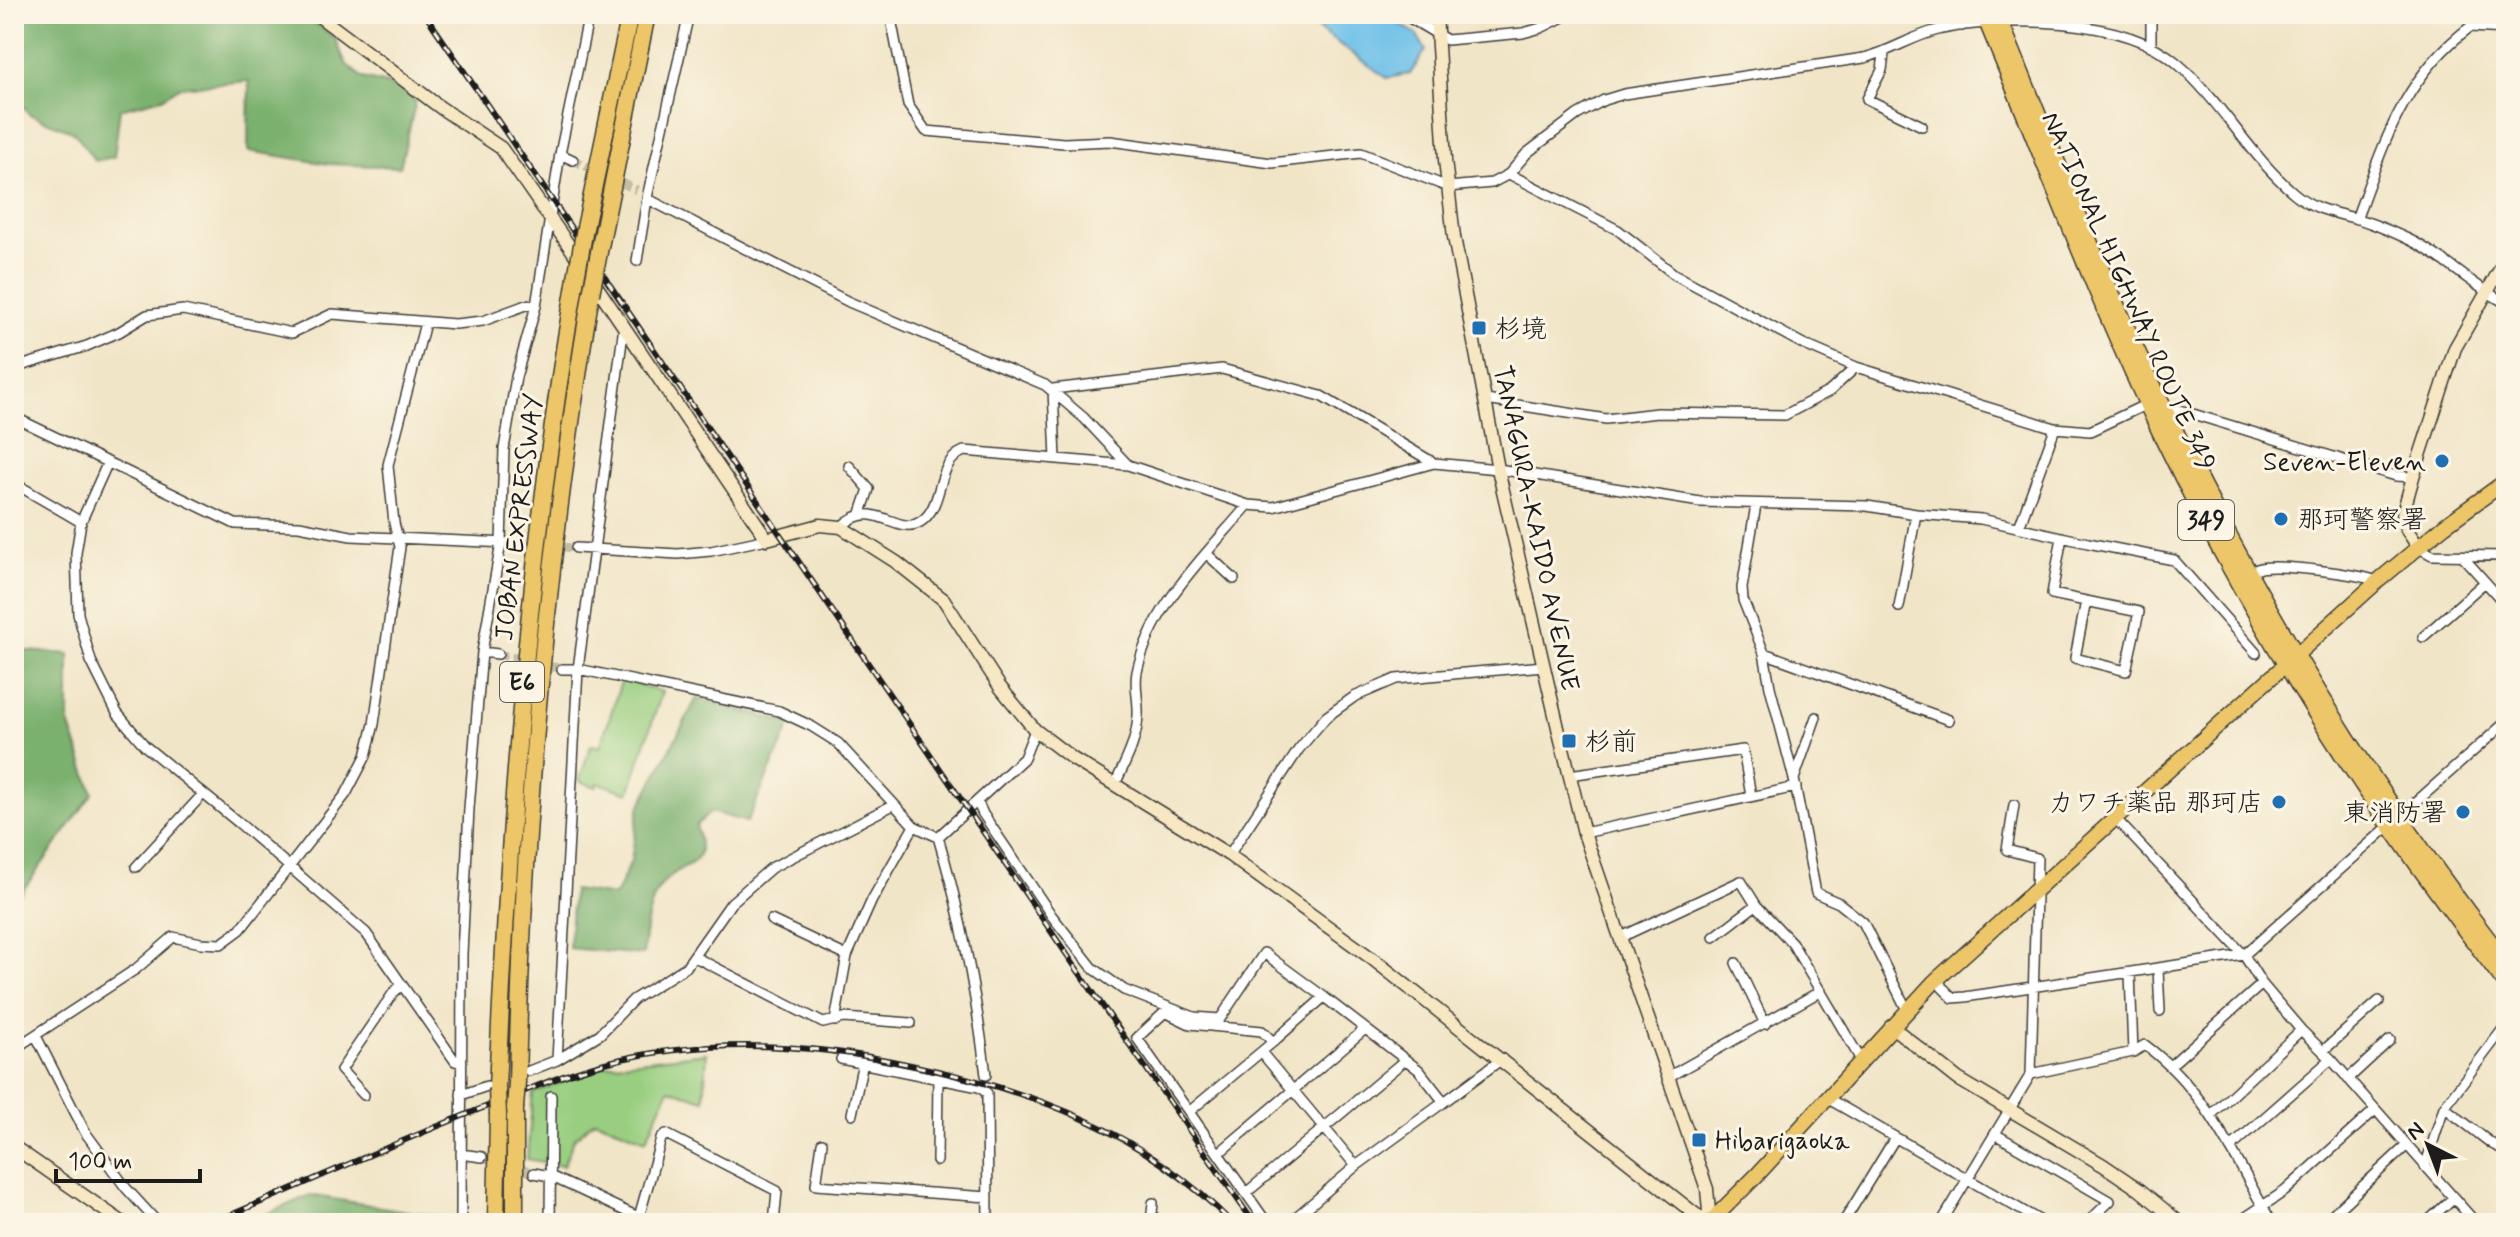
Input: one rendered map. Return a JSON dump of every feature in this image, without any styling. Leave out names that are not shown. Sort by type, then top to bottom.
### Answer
[{"type":"highway","name":"JOBAN EXPRESSWAY","points":[[496,1223],[498,1115],[492,1087],[524,667],[542,507],[576,278],[630,14]]},
{"type":"highway","name":"JOBAN EXPRESSWAY","points":[[515,1223],[515,1108],[523,1076],[523,900],[540,671],[571,422],[591,294],[647,14]]},
{"type":"highway","name":"NATIONAL HIGHWAY ROUTE 349","points":[[1992,18],[2105,311],[2249,573],[2291,659]]},
{"type":"highway","name":"NATIONAL HIGHWAY ROUTE 349","points":[[2155,406],[2185,480],[2291,659],[2394,821],[2506,983]]},
{"type":"highway","name":"NATIONAL HIGHWAY ROUTE 349","points":[[2394,821],[2506,963]]},
{"type":"main road","points":[[1710,1223],[1938,979],[2378,581],[2506,481]]},
{"type":"street","points":[[316,14],[441,108],[501,148],[767,539]]},
{"type":"street","points":[[461,1223],[462,954],[469,808],[482,652],[504,543],[504,449],[516,377],[536,306],[560,154],[589,14]]},
{"type":"street","points":[[637,261],[644,194],[689,14]]},
{"type":"street","points":[[890,14],[908,105],[926,131],[1064,143],[1110,141],[1272,163],[1361,153],[1448,187],[1492,183],[1509,174],[1527,153],[1577,115],[1604,100],[1624,94],[1884,54],[1934,31],[1992,18],[2079,26],[2151,45],[2177,63],[2206,92],[2250,149],[2296,195],[2321,212],[2356,219],[2412,241],[2450,264],[2484,293],[2506,303]]},
{"type":"street","points":[[1403,14],[1447,40],[1523,33],[1569,14]]},
{"type":"street","name":"TANAGURA-KAIDO AVENUE","points":[[1436,14],[1454,237],[1498,469],[1584,833],[1707,1189],[1710,1223]]},
{"type":"street","points":[[1954,14],[1962,26]]},
{"type":"street","points":[[2151,14],[2151,45]]},
{"type":"street","points":[[2356,219],[2406,97],[2424,70],[2445,46],[2470,27],[2506,29]]},
{"type":"street","points":[[1884,54],[1882,70],[1867,99],[1922,126]]},
{"type":"street","points":[[560,154],[573,160]]},
{"type":"street","points":[[1509,174],[1618,230],[1674,274],[1743,313],[1856,367],[2055,428],[2090,431],[2155,406],[2183,411],[2396,476],[2413,477]]},
{"type":"street","points":[[644,194],[849,302],[1053,389],[1128,465]]},
{"type":"street","points":[[2506,259],[2455,348],[2403,513],[2407,530],[2419,548],[2432,555],[2506,556]]},
{"type":"street","points":[[14,368],[87,346],[147,315],[183,310],[292,333],[332,314],[425,323],[483,321],[526,305],[536,306]]},
{"type":"street","points":[[14,1049],[136,969],[173,937],[221,944],[240,930],[346,794],[366,756],[374,724],[400,547],[394,523],[388,465],[425,323]]},
{"type":"street","points":[[557,1060],[578,669],[624,326]]},
{"type":"street","points":[[1486,400],[1606,419],[1657,413],[1785,415],[1830,391],[1856,367]]},
{"type":"street","points":[[1053,389],[1222,369],[1321,396],[1434,463]]},
{"type":"street","points":[[1053,389],[1056,459]]},
{"type":"street","points":[[14,417],[235,524],[299,526],[351,536],[504,543]]},
{"type":"street","points":[[2019,527],[2055,428]]},
{"type":"street","points":[[841,527],[851,517],[861,513],[906,525],[923,520],[930,511],[947,464],[964,451],[1128,465],[1248,505],[1273,507],[1434,463],[1498,469],[1700,502],[1867,506],[1981,519],[2174,560],[2256,653]]},
{"type":"street","points":[[108,462],[81,522],[76,553],[78,614],[99,678],[117,713],[145,746],[366,933],[455,1061],[461,1062]]},
{"type":"street","points":[[849,466],[869,489],[861,513]]},
{"type":"street","points":[[14,483],[81,522]]},
{"type":"street","points":[[1115,784],[1135,744],[1139,714],[1136,675],[1168,600],[1248,505]]},
{"type":"street","points":[[1756,505],[1742,588],[1743,600],[1764,653],[1795,783],[1816,893],[1839,903],[1863,922],[1907,1010]]},
{"type":"street","points":[[1899,607],[1916,514]]},
{"type":"street","points":[[576,548],[678,554],[711,551],[820,525],[841,527],[896,562],[944,600],[1000,687],[1035,730],[1073,759],[1229,855],[1374,960],[1710,1223]]},
{"type":"street","points":[[2062,537],[2052,594],[2086,601],[2139,612],[2126,671],[2075,658],[2086,601]]},
{"type":"street","points":[[1207,554],[1234,579]]},
{"type":"street","points":[[2462,556],[2506,605]]},
{"type":"street","points":[[2249,573],[2261,568],[2285,568],[2360,575],[2378,581]]},
{"type":"street","points":[[2423,637],[2485,582]]},
{"type":"street","points":[[482,652],[498,654]]},
{"type":"street","points":[[1764,653],[1949,720]]},
{"type":"street","points":[[1229,855],[1299,749],[1326,717],[1354,697],[1396,679],[1544,666]]},
{"type":"street","points":[[562,669],[578,669],[779,711],[838,743],[914,826],[938,837],[954,890],[973,976],[986,1075]]},
{"type":"street","points":[[1795,783],[1816,717]]},
{"type":"street","points":[[1938,979],[1953,998],[2244,955],[2504,727]]},
{"type":"street","points":[[938,837],[1024,758],[1035,730]]},
{"type":"street","points":[[1569,775],[1743,750],[1751,796]]},
{"type":"street","points":[[1584,833],[1751,796],[1795,783]]},
{"type":"street","points":[[136,867],[203,794]]},
{"type":"street","points":[[977,801],[1052,916],[1093,968],[1124,990],[1194,1017],[1220,1019],[1264,953],[1405,1060],[1430,1082],[1444,1102]]},
{"type":"street","points":[[523,1076],[600,1034],[634,999],[686,967],[731,903],[771,868],[893,805]]},
{"type":"street","points":[[1941,1223],[2031,1074],[2037,858],[2007,850],[2014,805]]},
{"type":"street","points":[[2114,817],[2244,955],[2262,984],[2301,1030],[2331,1059],[2476,1223]]},
{"type":"street","points":[[835,1021],[847,956],[872,900],[914,826]]},
{"type":"street","points":[[1619,938],[1741,881],[1756,905],[1792,943],[1861,1060]]},
{"type":"street","points":[[1714,937],[1756,905]]},
{"type":"street","points":[[771,920],[847,956]]},
{"type":"street","points":[[695,957],[823,1023],[844,1018],[911,1023]]},
{"type":"street","points":[[1736,963],[1765,1024]]},
{"type":"street","points":[[2158,969],[2160,1011]]},
{"type":"street","points":[[2130,973],[2133,1052]]},
{"type":"street","points":[[2171,1065],[2262,984]]},
{"type":"street","points":[[364,1095],[341,1070],[401,986]]},
{"type":"street","points":[[1668,1077],[1821,991]]},
{"type":"street","points":[[1190,1111],[1324,997]]},
{"type":"street","points":[[2323,1051],[2379,1001]]},
{"type":"street","points":[[1267,1223],[1137,1038],[1165,1012],[1190,1024],[1262,1031],[1273,1042]]},
{"type":"street","points":[[2425,1167],[2444,1107],[2506,1025]]},
{"type":"street","points":[[1891,1026],[1958,1079],[2103,1165],[2180,1223]]},
{"type":"street","points":[[1219,1153],[1365,1029]]},
{"type":"street","points":[[2211,1115],[2301,1030]]},
{"type":"street","points":[[36,1036],[85,1132],[126,1188],[158,1223]]},
{"type":"street","points":[[2348,1079],[2390,1040]]},
{"type":"street","points":[[2031,1074],[2133,1052],[2145,1045],[2171,1065],[2211,1115],[2272,1223]]},
{"type":"street","points":[[1261,1052],[1356,1166]]},
{"type":"street","points":[[841,1059],[979,1087],[987,1093],[988,1223]]},
{"type":"street","points":[[1289,1223],[1356,1166],[1502,1059]]},
{"type":"street","points":[[2230,1148],[2331,1059]]},
{"type":"street","points":[[1246,1193],[1405,1060]]},
{"type":"street","points":[[852,1114],[863,1062]]},
{"type":"street","points":[[937,1161],[938,1078]]},
{"type":"street","points":[[461,1095],[492,1087]]},
{"type":"street","points":[[550,1223],[551,1096]]},
{"type":"street","points":[[1827,1098],[2044,1223]]},
{"type":"street","points":[[2444,1107],[2506,1151]]},
{"type":"street","points":[[2237,1223],[2285,1191],[2374,1111]]},
{"type":"street","points":[[639,1217],[661,1139],[666,1134],[777,1191],[774,1223]]},
{"type":"street","points":[[1995,1134],[2110,1201],[2087,1223]]},
{"type":"street","points":[[1843,1223],[1895,1138]]},
{"type":"street","points":[[822,1143],[816,1185],[988,1197]]},
{"type":"street","points":[[2323,1223],[2406,1146]]},
{"type":"street","points":[[14,1147],[123,1223]]},
{"type":"street","points":[[461,1154],[482,1157]]},
{"type":"street","points":[[534,1173],[550,1176],[651,1223]]},
{"type":"street","points":[[2426,1223],[2453,1198]]},
{"type":"street","points":[[1151,1223],[1153,1203]]},
{"type":"street","points":[[2500,1223],[2506,1217]]},
{"type":"green space","points":[[14,14],[302,14],[335,38],[346,64],[363,78],[398,87],[416,101],[400,167],[329,164],[248,151],[249,81],[179,87],[162,98],[120,109],[114,157],[95,161],[74,132],[29,114],[14,93]]},
{"type":"green space","points":[[14,650],[69,654],[69,723],[93,793],[14,903]]},
{"type":"green space","points":[[622,679],[662,692],[629,793],[598,783],[596,787],[579,781],[591,745],[600,747]]},
{"type":"green space","points":[[697,698],[791,724],[747,822],[711,812],[696,825],[698,856],[664,882],[654,897],[643,955],[569,948],[573,890],[615,896],[631,861],[639,808]]},
{"type":"green space","points":[[707,1053],[704,1100],[669,1089],[646,1140],[595,1120],[574,1139],[563,1166],[527,1159],[533,1093],[606,1065]]},
{"type":"green space","points":[[310,1195],[448,1218],[449,1223],[246,1223]]},
{"type":"water","points":[[1297,14],[1384,14],[1416,34],[1426,50],[1410,74],[1387,78]]},
{"type":"tunnel","points":[[573,160],[637,190]]},
{"type":"tunnel","points":[[508,543],[576,548]]},
{"type":"tunnel","points":[[498,654],[562,669]]},
{"type":"tunnel","points":[[482,1157],[534,1173]]},
{"type":"railway","points":[[425,14],[1074,965],[1254,1223]]},
{"type":"railway","points":[[212,1223],[446,1123],[573,1073],[643,1055],[720,1046],[797,1048],[873,1058],[956,1075],[1043,1102],[1123,1139],[1161,1163],[1232,1223]]},
{"type":"place","name":"杉境","points":[[1479,328]]},
{"type":"place","name":"Seven-Eleven","points":[[2442,461]]},
{"type":"place","name":"那珂警察署","points":[[2281,519]]},
{"type":"place","name":"杉前","points":[[1569,741]]},
{"type":"place","name":"カワチ薬品 那珂店","points":[[2279,802]]},
{"type":"place","name":"東消防署","points":[[2463,812]]},
{"type":"place","name":"Hibarigaoka","points":[[1699,1140]]}]
